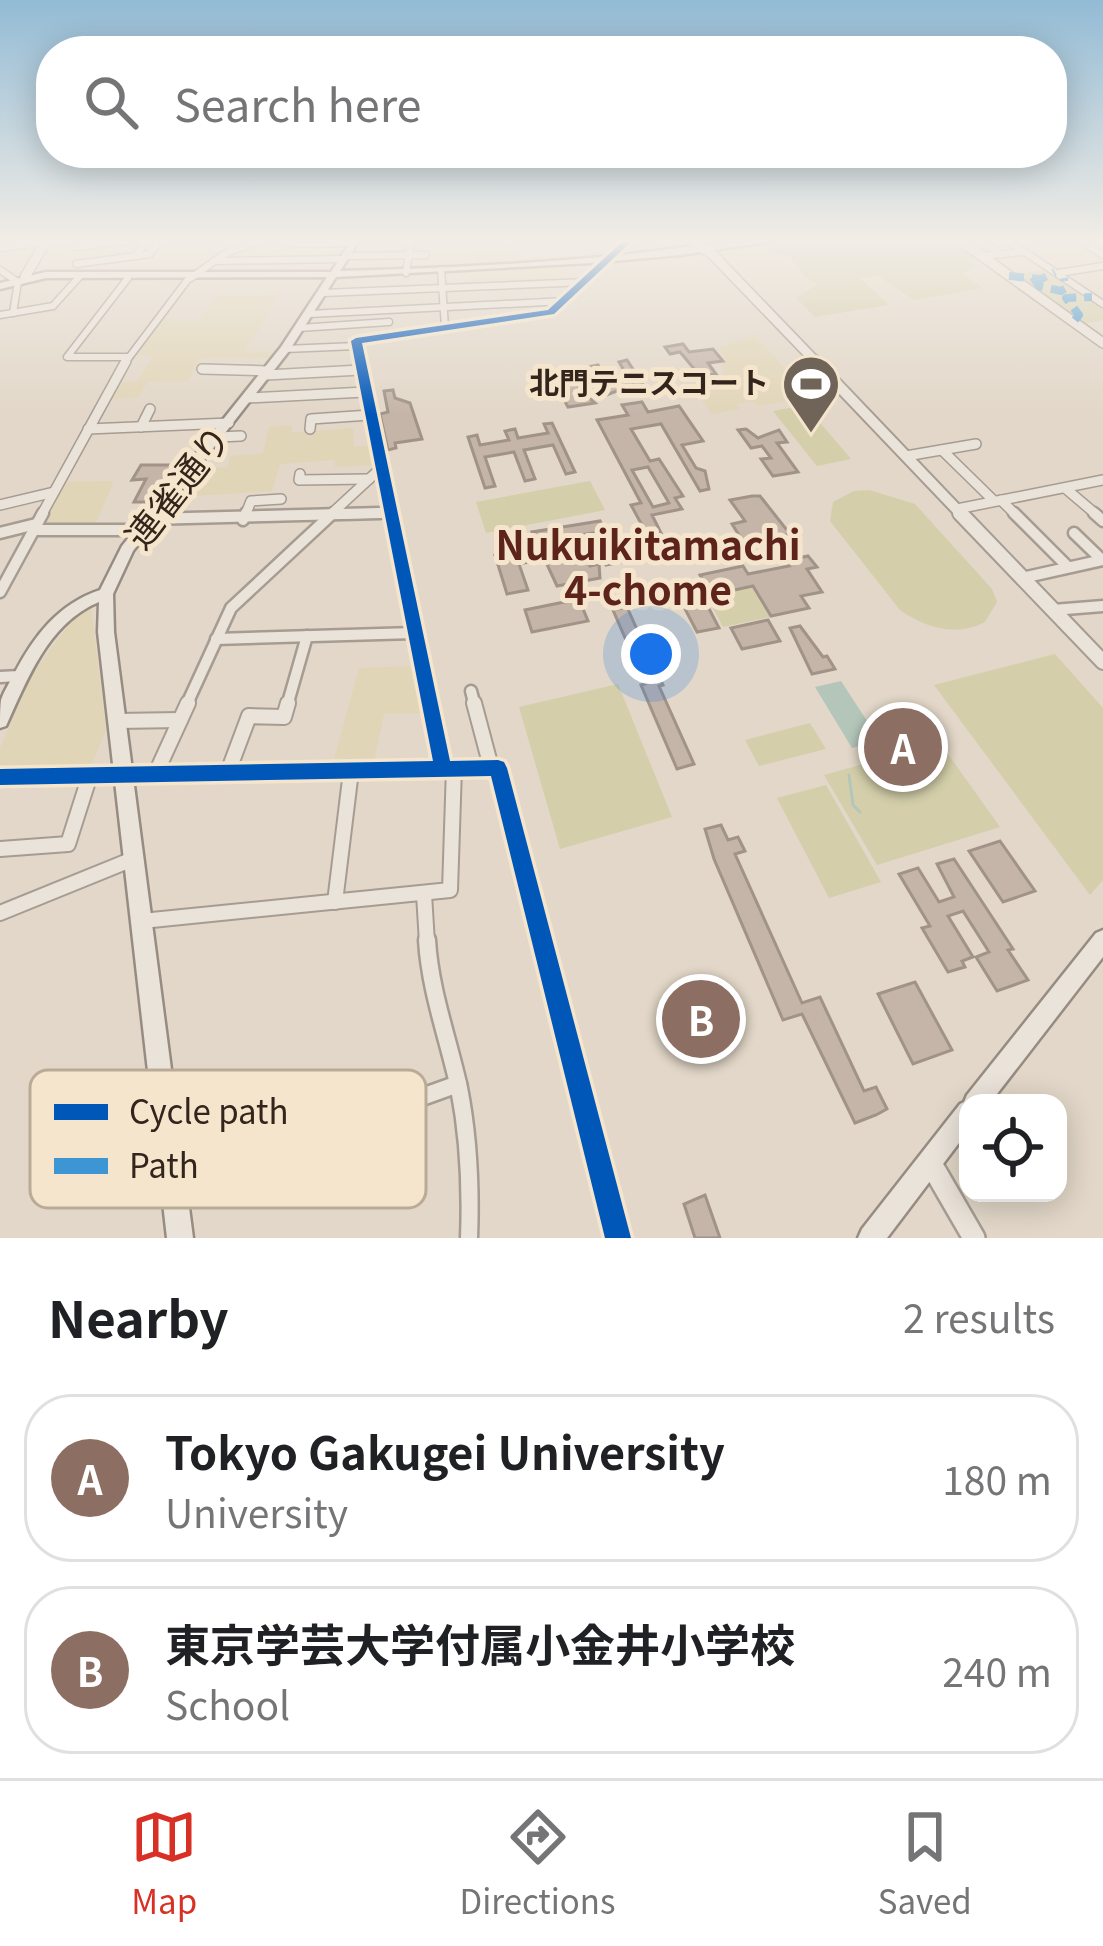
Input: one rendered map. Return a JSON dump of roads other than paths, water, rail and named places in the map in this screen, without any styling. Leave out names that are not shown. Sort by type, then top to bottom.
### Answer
[{"type":"main road","name":"連雀通り","points":[[0,721],[19,676],[71,609],[106,594],[145,524],[229,423],[318,299]]},
{"type":"main road","points":[[106,594],[160,1070]]},
{"type":"main road","points":[[982,1094],[1102,945]]},
{"type":"main road","points":[[871,1238],[959,1124]]},
{"type":"main road","points":[[177,1208],[180,1238]]},
{"type":"street","points":[[13,313],[16,299]]},
{"type":"street","points":[[0,315],[52,306],[58,299]]},
{"type":"street","points":[[112,299],[67,357],[129,357]]},
{"type":"street","points":[[0,592],[129,357],[174,299]]},
{"type":"street","points":[[445,299],[445,327]]},
{"type":"street","points":[[142,921],[450,890],[448,769],[414,633],[356,341],[551,312],[567,299]]},
{"type":"street","points":[[753,299],[1103,662]]},
{"type":"street","points":[[1041,299],[1103,343]]},
{"type":"street","points":[[309,314],[565,301]]},
{"type":"street","points":[[299,328],[389,322]]},
{"type":"street","points":[[285,349],[356,346]]},
{"type":"street","points":[[202,368],[267,373],[361,370]]},
{"type":"street","points":[[248,398],[365,392]]},
{"type":"street","points":[[141,427],[150,409]]},
{"type":"street","points":[[310,429],[311,419],[370,415]]},
{"type":"street","points":[[88,429],[229,423]]},
{"type":"street","points":[[218,437],[241,436]]},
{"type":"street","points":[[906,456],[976,444]]},
{"type":"street","points":[[942,450],[1068,567]]},
{"type":"street","points":[[156,773],[231,608],[381,468]]},
{"type":"street","points":[[300,474],[299,480],[369,479]]},
{"type":"street","points":[[957,509],[1103,480]]},
{"type":"street","points":[[1065,488],[1103,521]]},
{"type":"street","points":[[0,505],[54,492]]},
{"type":"street","points":[[244,518],[251,501],[281,500]]},
{"type":"street","points":[[210,518],[216,504]]},
{"type":"street","points":[[0,533],[34,527],[390,513]]},
{"type":"street","points":[[1073,533],[1102,559]]},
{"type":"street","points":[[1022,578],[1102,559]]},
{"type":"street","points":[[1053,610],[1103,606]]},
{"type":"street","points":[[217,639],[414,633]]},
{"type":"street","points":[[228,772],[249,716],[284,717],[307,636]]},
{"type":"street","points":[[0,677],[19,676]]},
{"type":"street","points":[[471,691],[491,767]]},
{"type":"street","points":[[117,722],[180,720]]},
{"type":"street","points":[[0,777],[491,767],[500,773],[618,1238]]},
{"type":"street","points":[[335,902],[351,771]]},
{"type":"street","points":[[0,849],[68,844],[90,775]]},
{"type":"street","points":[[0,913],[133,859]]},
{"type":"street","points":[[424,894],[429,976],[458,1084],[472,1163],[469,1238]]},
{"type":"street","points":[[426,1095],[458,1084]]},
{"type":"street","points":[[930,1162],[974,1238]]},
{"type":"waterway","points":[[849,775],[853,805],[860,812]]},
{"type":"place","name":"北門テニスコート","points":[[811,435]]},
{"type":"place","name":"Tokyo Gakugei University","points":[[903,747]]},
{"type":"place","name":"東京学芸大学付属小金井小学校","points":[[701,1019]]},
{"type":"district","name":"Nukuikitamachi 4-chome","points":[[648,568]]}]
